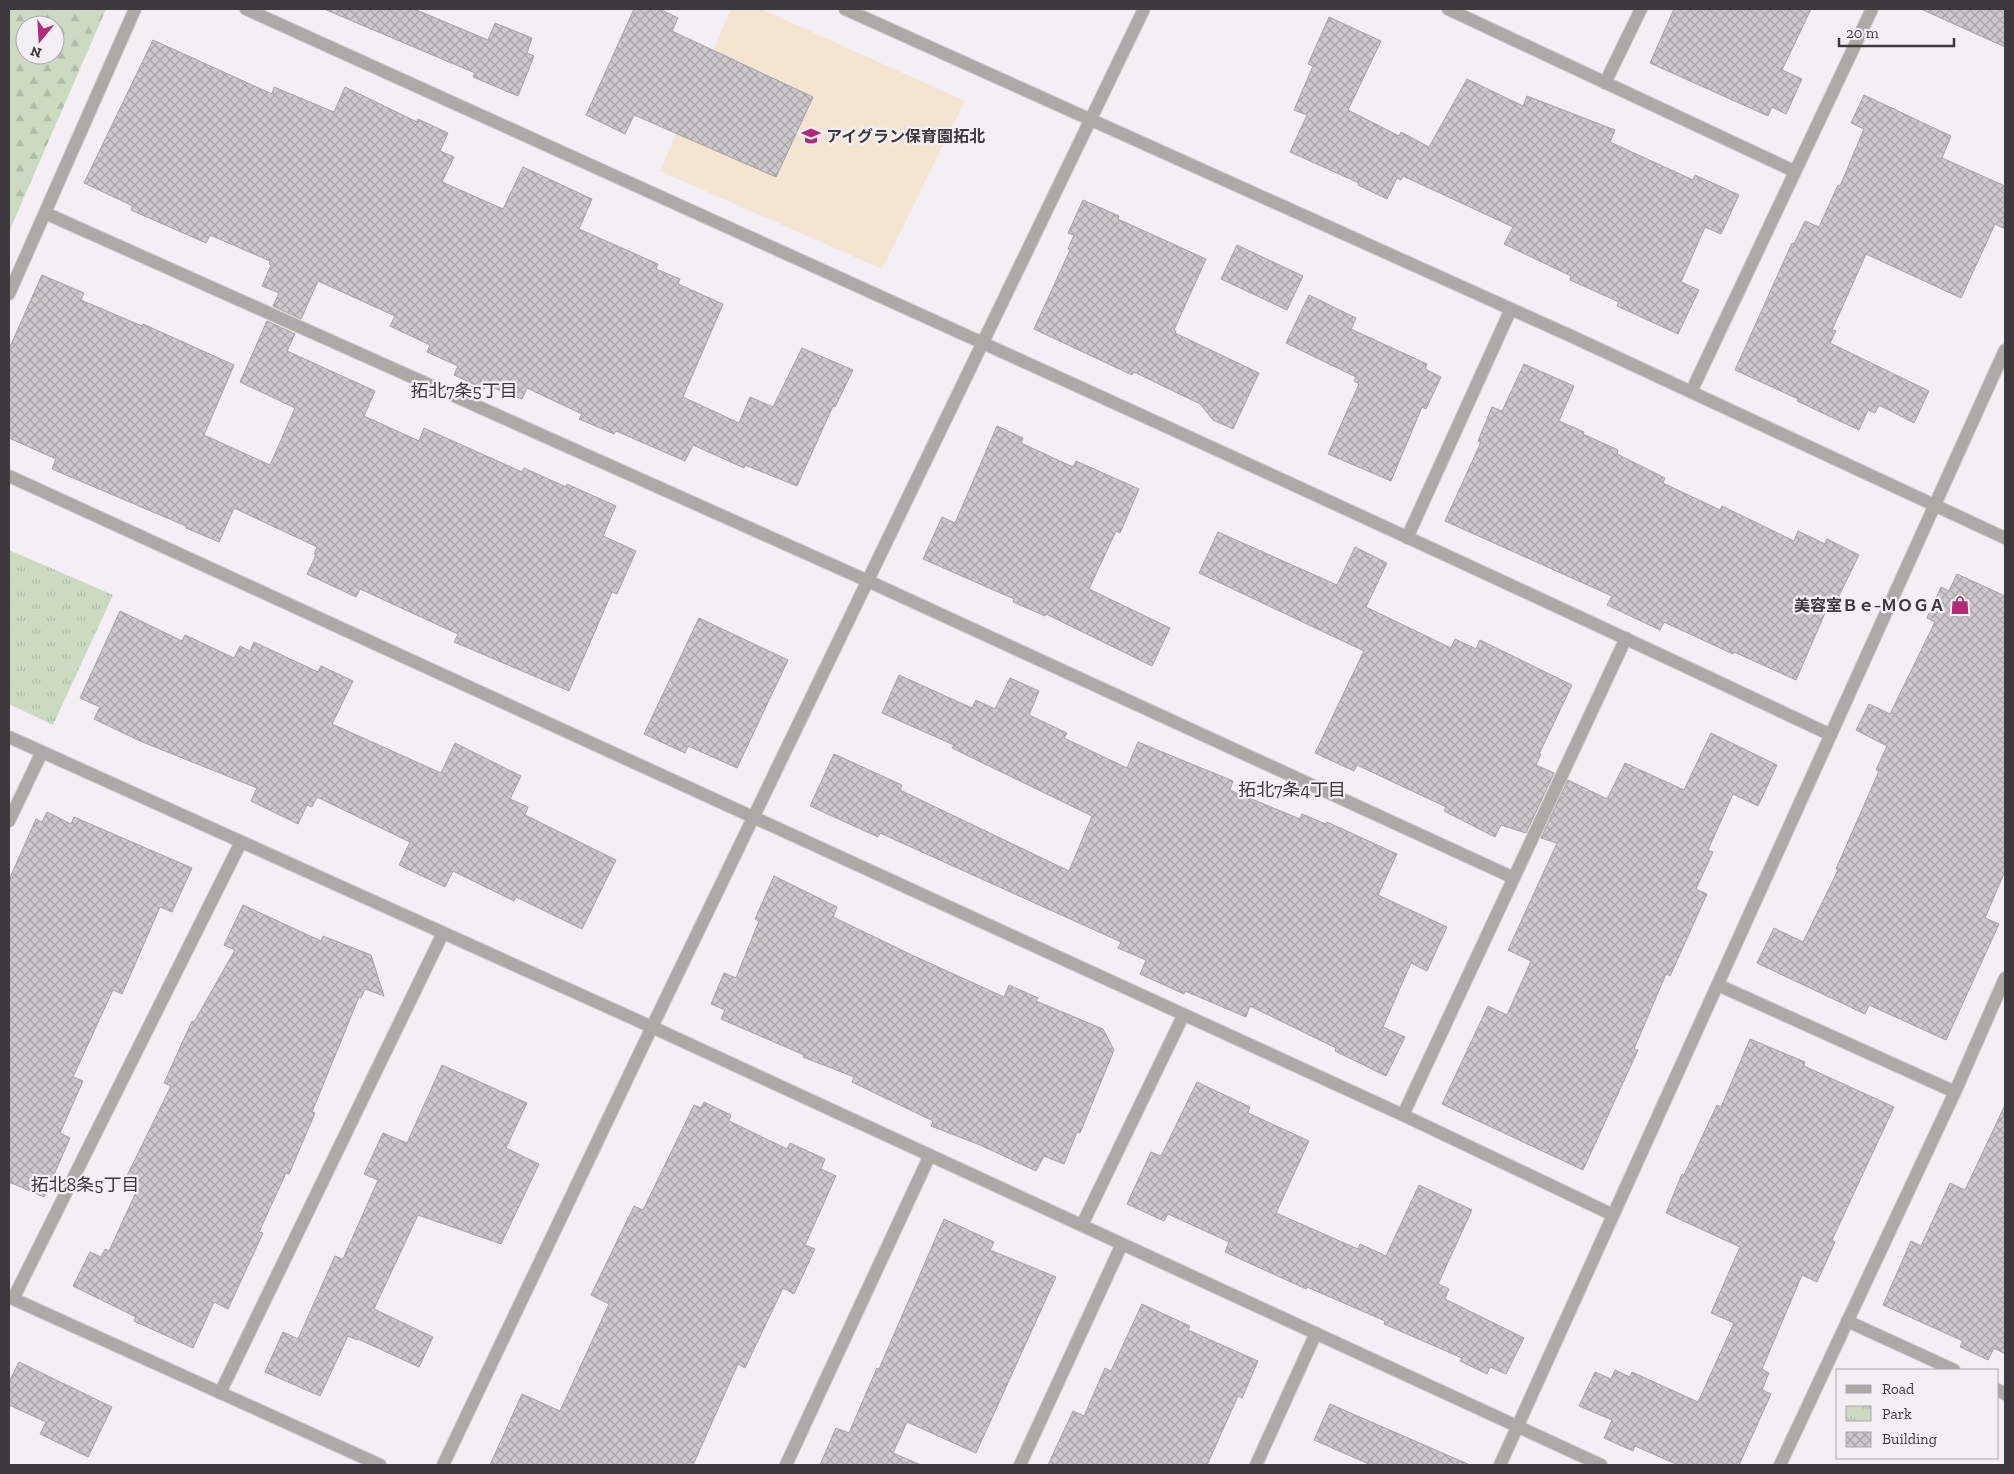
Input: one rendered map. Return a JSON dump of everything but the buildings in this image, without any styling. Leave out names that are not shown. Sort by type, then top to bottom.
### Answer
[{"type":"street","points":[[9,294],[135,9]]},
{"type":"street","points":[[246,9],[982,343],[1626,638],[1831,735]]},
{"type":"street","points":[[845,9],[1511,309],[2005,538]]},
{"type":"street","points":[[443,1465],[652,1027],[1144,9]]},
{"type":"street","points":[[1448,9],[1794,171]]},
{"type":"street","points":[[1605,83],[1641,9]]},
{"type":"street","points":[[1691,392],[1872,9]]},
{"type":"street","points":[[45,213],[868,580],[1514,878]]},
{"type":"street","points":[[1407,538],[1511,309]]},
{"type":"street","points":[[1500,1465],[2005,350]]},
{"type":"street","points":[[9,476],[1183,1016],[1403,1115],[1613,1215]]},
{"type":"street","points":[[1403,1115],[1626,638]]},
{"type":"street","points":[[9,737],[652,1027],[1601,1465]]},
{"type":"street","points":[[9,821],[42,752]]},
{"type":"street","points":[[241,842],[11,1298],[380,1465]]},
{"type":"street","points":[[220,1393],[443,933]]},
{"type":"street","points":[[1780,1465],[1954,1092],[2005,978]]},
{"type":"street","points":[[1718,984],[1954,1092]]},
{"type":"street","points":[[1082,1225],[1183,1016]]},
{"type":"street","points":[[786,1465],[930,1155]]},
{"type":"street","points":[[1020,1465],[1122,1244]]},
{"type":"street","points":[[1847,1321],[1952,1369]]},
{"type":"street","points":[[1256,1465],[1316,1334]]},
{"type":"shaded area","name":"アイグラン保育園拓北","points":[[731,9],[761,9],[965,101],[882,269],[660,171]]},
{"type":"green space","points":[[9,9],[106,9],[9,232]]},
{"type":"green space","points":[[9,550],[113,595],[53,725],[9,704]]},
{"type":"place","name":"アイグラン保育園拓北","points":[[811,136]]},
{"type":"place","name":"美容室Ｂｅ−ＭＯＧＡ","points":[[1960,605]]},
{"type":"district","name":"拓北7条5丁目","points":[[464,391]]},
{"type":"district","name":"拓北7条4丁目","points":[[1292,790]]},
{"type":"district","name":"拓北8条5丁目","points":[[85,1185]]}]
